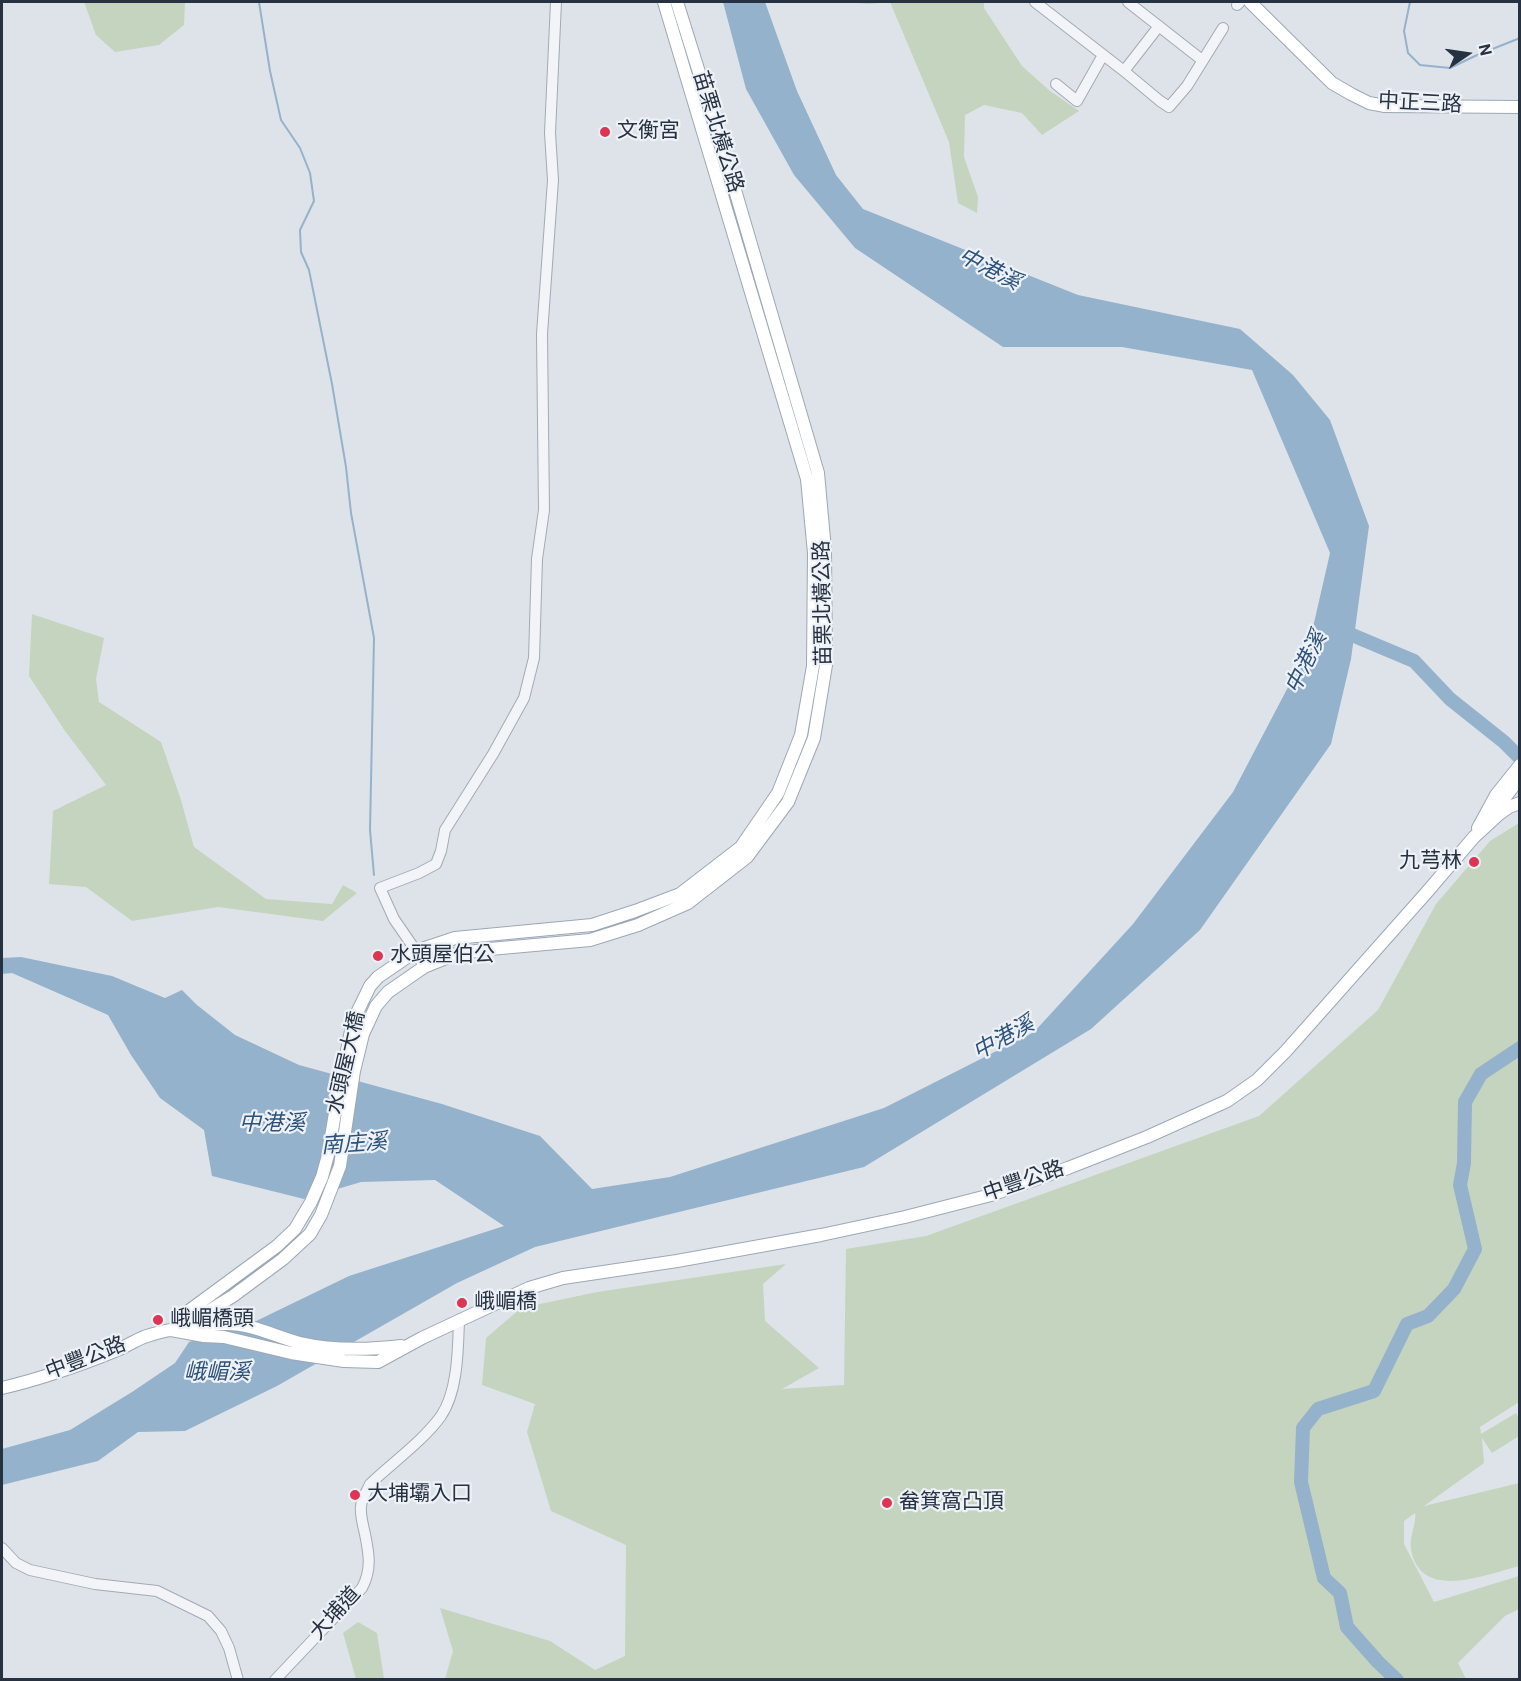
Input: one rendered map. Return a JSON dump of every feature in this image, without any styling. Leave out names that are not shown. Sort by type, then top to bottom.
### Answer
[{"type":"main road","name":"苗栗北橫公路","points":[[416,951],[455,938],[592,925],[680,894],[741,847],[778,794],[801,735],[813,666],[814,553],[807,479],[664,2]]},
{"type":"main road","name":"苗栗北橫公路","points":[[424,967],[456,954],[590,940],[638,925],[688,903],[747,857],[788,802],[814,738],[826,665],[825,550],[818,472],[723,149],[677,2]]},
{"type":"main road","name":"中正三路","points":[[1250,2],[1332,83],[1370,102],[1385,106],[1520,107]]},
{"type":"main road","points":[[1478,833],[1519,774]]},
{"type":"main road","name":"中豐公路","points":[[171,1330],[224,1337],[324,1359],[344,1361],[379,1355],[411,1345],[529,1288],[563,1278],[821,1235],[905,1217],[991,1195],[1068,1168],[1147,1137],[1227,1101],[1257,1080],[1286,1051],[1478,833],[1509,807],[1520,803]]},
{"type":"main road","name":"水頭屋大橋","points":[[171,1330],[190,1310],[265,1257],[295,1229],[311,1202],[325,1166],[347,1047],[358,1009],[370,986],[378,977],[416,951]]},
{"type":"main road","name":"水頭屋大橋","points":[[233,1296],[283,1259],[310,1234],[321,1215],[340,1167],[354,1071],[370,1016],[388,992],[424,967]]},
{"type":"main road","points":[[171,1330],[199,1317],[233,1296]]},
{"type":"main road","points":[[233,1296],[226,1308],[227,1324],[257,1329],[300,1343],[379,1355]]},
{"type":"main road","name":"中豐公路","points":[[2,1388],[70,1368],[143,1337],[171,1330],[227,1324]]},
{"type":"street","points":[[424,967],[394,919],[380,888],[436,864],[445,830],[493,754],[524,698],[534,658],[537,559],[544,510],[542,334],[553,180],[550,133],[556,2]]},
{"type":"street","points":[[1035,2],[1169,107],[1187,86],[1223,28]]},
{"type":"street","points":[[1128,2],[1202,60]]},
{"type":"street","points":[[1124,71],[1159,26]]},
{"type":"street","points":[[1056,84],[1077,101],[1103,54]]},
{"type":"street","name":"大埔道","points":[[275,1680],[362,1588],[368,1576],[369,1566],[361,1507],[364,1496],[370,1484],[430,1429],[442,1414],[447,1403],[458,1354],[459,1320]]},
{"type":"street","points":[[2,1548],[15,1563],[30,1570],[95,1584],[157,1591],[208,1616],[221,1631],[229,1648],[238,1680]]},
{"type":"green space","points":[[84,2],[185,2],[184,25],[159,45],[115,52],[96,35]]},
{"type":"green space","points":[[845,2],[890,2],[869,4]]},
{"type":"green space","points":[[890,2],[984,2],[984,8],[1022,66],[1050,91],[1079,111],[1042,135],[1022,113],[984,105],[965,115],[964,157],[978,197],[977,213],[958,203],[949,142]]},
{"type":"green space","points":[[32,614],[104,638],[96,679],[99,702],[161,742],[194,847],[266,899],[332,904],[343,885],[357,893],[323,921],[218,907],[132,921],[86,887],[49,884],[53,811],[106,785],[65,731],[29,676]]},
{"type":"green space","points":[[1519,823],[1519,1402],[1480,1427],[1481,1434],[1516,1413],[1519,1418],[1519,1436],[1492,1453],[1482,1438],[1484,1463],[1424,1506],[1519,1483],[1519,1566],[1456,1581],[1427,1576],[1417,1566],[1411,1549],[1415,1513],[1404,1521],[1404,1544],[1434,1602],[1519,1576],[1519,1609],[1505,1616],[1458,1663],[1466,1679],[445,1679],[453,1651],[440,1608],[550,1641],[595,1670],[625,1656],[626,1545],[551,1511],[527,1432],[535,1404],[482,1385],[486,1338],[521,1308],[597,1292],[786,1264],[763,1284],[765,1321],[819,1368],[782,1389],[844,1385],[846,1249],[926,1236],[1259,1116],[1378,1010],[1436,904],[1490,841]]},
{"type":"green space","points":[[358,1622],[377,1633],[384,1679],[356,1679],[343,1633]]},
{"type":"water","name":"中港溪","points":[[723,2],[765,2],[797,91],[836,175],[863,209],[1078,295],[1240,329],[1293,375],[1330,420],[1369,526],[1351,659],[1331,744],[1200,930],[1091,1029],[864,1167],[535,1247],[457,1283],[277,1386],[185,1431],[138,1432],[98,1461],[2,1485],[2,1449],[70,1430],[175,1363],[189,1342],[250,1324],[349,1276],[504,1226],[435,1180],[361,1182],[304,1199],[212,1176],[204,1130],[160,1098],[108,1015],[12,973],[2,974],[2,958],[21,957],[112,976],[165,998],[182,990],[235,1035],[299,1065],[442,1104],[540,1136],[592,1189],[670,1177],[884,1108],[1034,1032],[1133,924],[1233,792],[1308,649],[1330,553],[1252,370],[1122,347],[1003,347],[855,248],[794,175],[746,89]]},
{"type":"waterway","points":[[259,2],[270,71],[281,120],[300,148],[310,173],[314,201],[300,230],[301,252],[309,270],[332,384],[351,513],[374,638],[370,830],[374,875]]},
{"type":"waterway","points":[[1410,2],[1404,31],[1408,53],[1420,65],[1450,68],[1520,38]]},
{"type":"waterway","points":[[1345,632],[1414,661],[1450,699],[1504,742],[1520,758]]},
{"type":"waterway","points":[[1397,1680],[1347,1627],[1340,1593],[1324,1578],[1301,1482],[1303,1428],[1318,1409],[1374,1391],[1407,1324],[1428,1316],[1454,1289],[1475,1249],[1460,1185],[1464,1163],[1465,1102],[1481,1074],[1520,1048]]},
{"type":"place","name":"文衡宮","points":[[605,132]]},
{"type":"place","name":"九芎林","points":[[1474,862]]},
{"type":"place","name":"水頭屋伯公","points":[[378,956]]},
{"type":"place","name":"峨嵋橋","points":[[462,1303]]},
{"type":"place","name":"峨嵋橋頭","points":[[158,1320]]},
{"type":"place","name":"大埔壩入口","points":[[355,1495]]},
{"type":"place","name":"畚箕窩凸頂","points":[[887,1503]]},
{"type":"water label","name":"南庄溪","points":[[354,1145]]},
{"type":"water label","name":"峨嵋溪","points":[[217,1373]]}]
